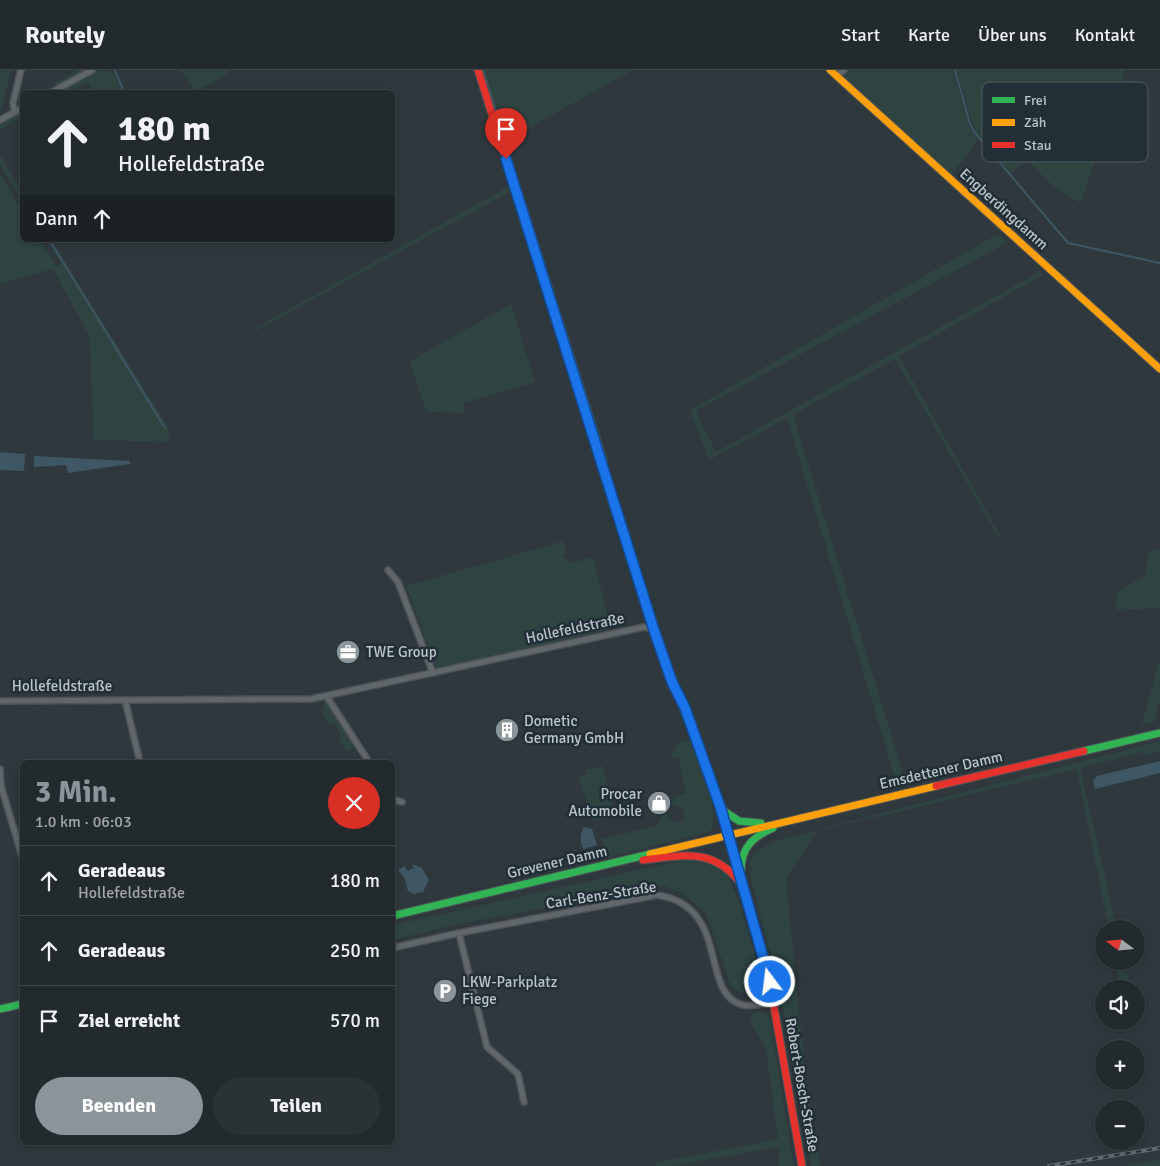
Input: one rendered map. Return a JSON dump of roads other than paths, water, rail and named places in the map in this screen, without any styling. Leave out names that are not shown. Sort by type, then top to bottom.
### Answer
[{"type":"street","points":[[16,112],[13,103],[22,70]]},
{"type":"street","points":[[56,90],[92,70]]},
{"type":"street","points":[[478,70],[654,630],[672,682],[685,708],[729,835]]},
{"type":"street","name":"Engberdingdamm","points":[[830,70],[1160,369]]},
{"type":"street","points":[[837,76],[844,70]]},
{"type":"street","points":[[0,120],[20,109]]},
{"type":"street","points":[[388,570],[398,582],[434,672]]},
{"type":"street","name":"Hollefeldstraße","points":[[0,701],[230,700],[327,697],[644,627],[654,630]]},
{"type":"street","points":[[327,697],[368,760]]},
{"type":"street","name":"Hollefeldstraße","points":[[125,700],[140,760]]},
{"type":"street","name":"Emsdettener Damm","points":[[729,835],[1160,733]]},
{"type":"street","points":[[0,769],[1,786],[20,849]]},
{"type":"street","points":[[395,800],[402,802]]},
{"type":"street","points":[[721,809],[729,817],[748,824],[790,820]]},
{"type":"street","points":[[743,886],[741,860],[745,847],[758,834],[790,820]]},
{"type":"street","name":"Grevener Damm","points":[[395,915],[729,835]]},
{"type":"street","name":"Robert-Bosch-Straße","points":[[729,835],[774,1002],[802,1166]]},
{"type":"street","points":[[614,863],[702,855],[717,860],[730,868],[743,886]]},
{"type":"street","name":"Carl-Benz-Straße","points":[[395,947],[459,932],[657,896],[667,897],[686,905],[702,922],[721,984],[730,998],[746,1006],[774,1002]]},
{"type":"street","points":[[459,932],[487,1047],[518,1074],[524,1102]]},
{"type":"street","points":[[0,1009],[20,1004]]},
{"type":"water","points":[[0,452],[25,454],[24,471],[0,470]]},
{"type":"water","points":[[34,456],[130,461],[130,464],[68,473],[66,465],[34,467]]},
{"type":"water","points":[[1160,761],[1160,773],[1095,789],[1093,781],[1097,776]]},
{"type":"water","points":[[584,827],[592,829],[597,845],[584,849],[582,847],[581,838]]},
{"type":"water","points":[[412,864],[422,868],[429,880],[423,892],[414,894],[408,891],[405,879],[398,870],[404,866],[408,871],[414,868]]},
{"type":"waterway","points":[[483,70],[607,461]]},
{"type":"waterway","points":[[955,70],[970,124],[982,141]]},
{"type":"waterway","points":[[115,71],[123,90]]},
{"type":"waterway","points":[[999,162],[1068,243],[1160,263]]},
{"type":"waterway","points":[[52,244],[165,428]]},
{"type":"railway","points":[[1049,1166],[1160,1148]]},
{"type":"place","name":"TWE Group","points":[[348,652]]},
{"type":"place","name":"Dometic Germany GmbH","points":[[507,730]]},
{"type":"place","name":"Procar Automobile","points":[[659,803]]},
{"type":"place","name":"LKW-Parkplatz Fiege","points":[[445,991]]}]
